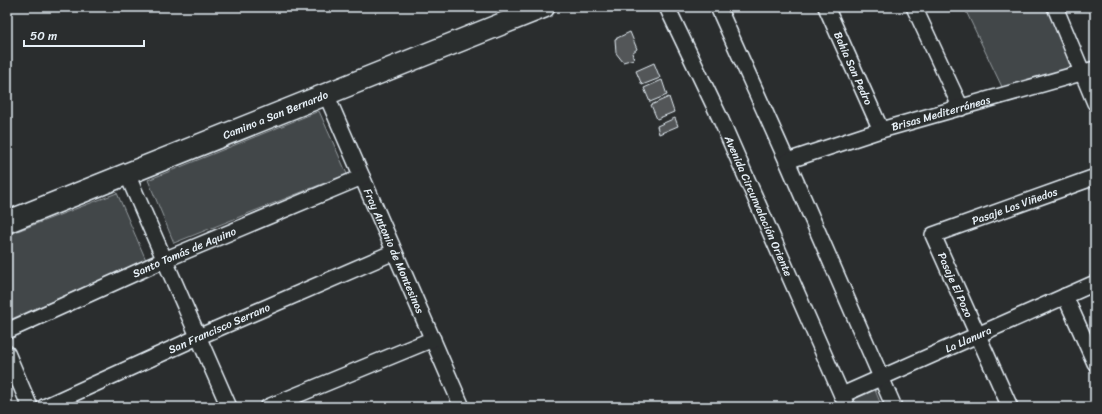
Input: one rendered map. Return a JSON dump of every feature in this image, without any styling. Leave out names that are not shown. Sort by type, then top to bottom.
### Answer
[{"type":"street","name":"Camino a San Bernardo","points":[[7,222],[544,7]]},
{"type":"street","name":"Avenida Circunvalación Oriente","points":[[666,7],[721,120],[844,401]]},
{"type":"street","points":[[718,7],[894,407]]},
{"type":"street","name":"Bahia San Pedro","points":[[826,7],[881,130]]},
{"type":"street","points":[[914,7],[962,108]]},
{"type":"street","points":[[1055,7],[1089,71],[1095,103]]},
{"type":"street","name":"Brisas Mediterráneas","points":[[787,161],[881,130],[1089,71]]},
{"type":"street","name":"Fray Antonio de Montesinos","points":[[326,94],[462,407]]},
{"type":"street","points":[[126,174],[229,407]]},
{"type":"street","name":"Santo Tomás de Aquino","points":[[7,331],[164,260],[362,177]]},
{"type":"street","name":"Pasaje Los Viñedos","points":[[933,235],[1095,177]]},
{"type":"street","name":"Pasaje El Pozo","points":[[933,235],[1010,407]]},
{"type":"street","name":"San Francisco Serrano","points":[[44,407],[198,337],[394,252]]},
{"type":"street","name":"La Llanura","points":[[844,401],[881,378],[1095,283]]},
{"type":"street","points":[[1065,296],[1095,363]]},
{"type":"street","points":[[268,407],[433,339]]},
{"type":"street","points":[[7,353],[30,407]]},
{"type":"shaded area","points":[[964,7],[1049,7],[1076,69],[1003,89]]},
{"type":"shaded area","points":[[319,111],[347,174],[174,243],[148,180]]},
{"type":"shaded area","points":[[117,193],[146,260],[7,321],[7,235]]},
{"type":"shaded area","points":[[875,390],[882,407],[850,407],[848,402]]},
{"type":"building","points":[[630,32],[637,49],[632,53],[634,59],[623,62],[616,53],[615,39]]},
{"type":"building","points":[[654,63],[660,78],[642,85],[636,71]]},
{"type":"building","points":[[662,80],[667,95],[650,102],[644,88]]},
{"type":"building","points":[[669,97],[674,112],[657,119],[651,105]]},
{"type":"building","points":[[675,118],[678,126],[659,134],[657,126]]}]
